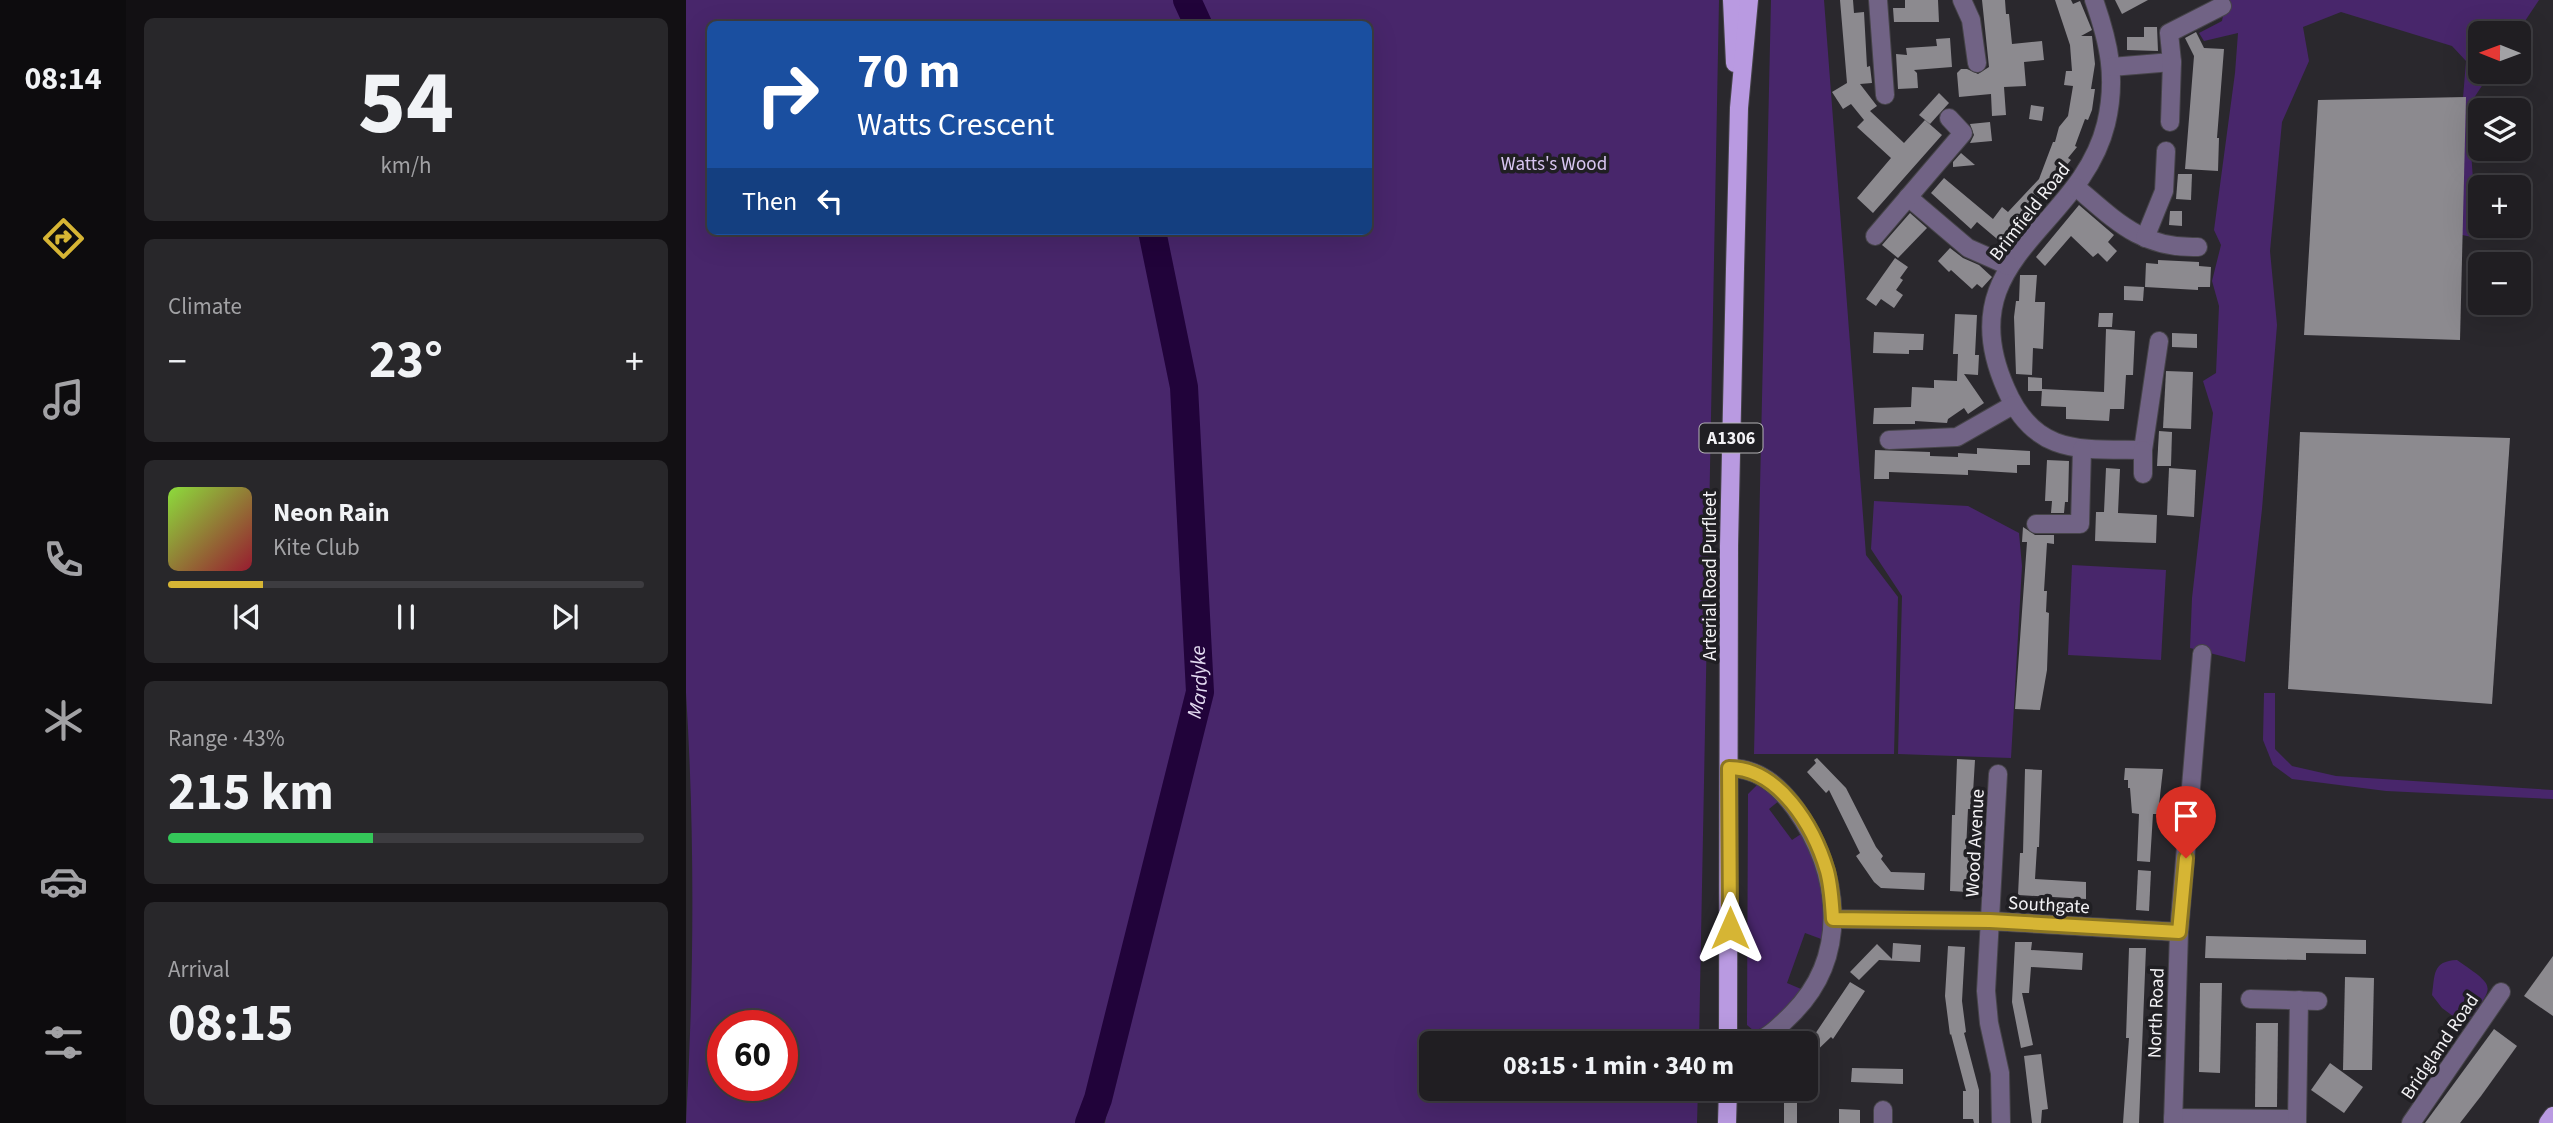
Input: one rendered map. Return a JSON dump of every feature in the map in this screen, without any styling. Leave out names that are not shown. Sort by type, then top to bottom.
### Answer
[{"type":"main road","name":"Arterial Road Purfleet","points":[[1733,0],[1733,48],[1739,108]]},
{"type":"main road","name":"Arterial Road Purfleet","points":[[1728,1031],[1730,532],[1739,108],[1749,0]]},
{"type":"main road","points":[[1727,1123],[1728,1101]]},
{"type":"main road","points":[[2548,1123],[2553,1116]]},
{"type":"street","points":[[1878,0],[1885,95]]},
{"type":"street","points":[[1962,0],[1971,20],[1977,63]]},
{"type":"street","name":"Brimfield Road","points":[[2094,0],[2108,39],[2111,67],[2106,125],[2092,159],[2076,187],[2009,266],[1990,311],[1992,340],[1998,366],[2013,405],[2033,430],[2059,445],[2082,449],[2143,450]]},
{"type":"street","points":[[2170,122],[2172,62],[2169,33],[2222,6]]},
{"type":"street","points":[[2111,67],[2172,62]]},
{"type":"street","points":[[1875,236],[1963,133],[1950,118]]},
{"type":"street","points":[[2145,238],[2164,191],[2166,151]]},
{"type":"street","points":[[2076,187],[2124,228],[2145,238],[2181,247],[2198,247]]},
{"type":"street","points":[[1908,197],[1968,248],[2009,266]]},
{"type":"street","points":[[2143,474],[2143,450],[2159,341]]},
{"type":"street","points":[[1889,440],[1957,437],[2013,405]]},
{"type":"street","points":[[2036,524],[2080,524],[2082,449]]},
{"type":"street","name":"North Road","points":[[2173,1121],[2179,932],[2202,654]]},
{"type":"street","points":[[1729,768],[1745,768],[1778,788],[1805,822],[1826,870],[1832,893],[1833,919],[1828,953],[1814,986],[1802,1004],[1772,1031]]},
{"type":"street","name":"Wood Avenue","points":[[1998,774],[1986,991],[1989,1023],[2000,1073],[2001,1123]]},
{"type":"street","name":"Southgate","points":[[1833,919],[1990,921],[2179,932]]},
{"type":"street","name":"Bridgland Road","points":[[2411,1123],[2501,992]]},
{"type":"street","points":[[2249,999],[2318,1001]]},
{"type":"street","points":[[2173,1121],[2297,1121],[2299,1000]]},
{"type":"green space","name":"Watts's Wood","points":[[686,0],[1719,0],[1699,1031],[1419,1031],[1419,1101],[1698,1101],[1697,1123],[1105,1123],[1113,1072],[1093,1073],[1075,1123],[686,1123],[692,908],[686,693]]},
{"type":"green space","points":[[1771,0],[1824,0],[1866,555],[1898,597],[1894,754],[1754,754]]},
{"type":"green space","points":[[2226,0],[2539,0],[2525,21],[2468,21],[2468,84],[2483,84],[2474,98],[2468,98],[2468,161],[2472,161],[2473,175],[2468,175],[2468,236],[2452,233],[2466,61],[2452,46],[2341,12],[2303,27],[2309,61],[2282,122],[2270,251],[2277,325],[2262,509],[2245,662],[2190,648],[2192,598],[2213,413],[2203,381],[2216,373],[2219,306],[2212,281],[2221,245],[2214,230],[2238,33],[2204,41],[2199,33],[2222,21]]},
{"type":"green space","points":[[1874,501],[1968,506],[2019,533],[2022,566],[2011,758],[1898,754],[1902,596],[1871,549]]},
{"type":"green space","points":[[2072,565],[2166,570],[2161,660],[2068,655]]},
{"type":"green space","points":[[2264,693],[2275,693],[2275,749],[2292,766],[2336,776],[2553,790],[2553,799],[2386,791],[2292,779],[2273,765],[2263,740]]},
{"type":"green space","points":[[1757,785],[1766,787],[1780,800],[1769,809],[1792,840],[1807,830],[1824,872],[1824,940],[1805,933],[1787,983],[1801,989],[1781,1014],[1754,1031],[1747,1025],[1748,794]]},
{"type":"green space","points":[[2457,960],[2480,977],[2488,988],[2482,1002],[2465,1025],[2442,1008],[2432,995],[2436,970],[2443,963]]},
{"type":"building","points":[[1840,0],[1853,0],[1854,13],[1864,12],[1867,67],[1870,66],[1872,83],[1860,84],[1877,106],[1870,111],[1904,143],[1925,120],[1942,135],[1873,213],[1857,198],[1891,158],[1857,127],[1864,120],[1851,104],[1843,109],[1832,92],[1847,83]]},
{"type":"building","points":[[1905,0],[1938,0],[1939,22],[1894,22],[1893,8],[1905,8]]},
{"type":"building","points":[[1982,0],[2005,0],[2012,44],[2042,41],[2044,60],[2024,62],[2026,86],[2004,87],[2006,115],[1992,116],[1991,94],[1959,97],[1957,73],[1961,69],[1978,74],[1989,67]]},
{"type":"building","points":[[2055,0],[2071,0],[2073,4],[2080,1],[2092,30],[2081,36],[2092,36],[2095,64],[2091,89],[2095,89],[2092,110],[2088,120],[2085,119],[2075,146],[2077,147],[2068,158],[2071,160],[2003,244],[1977,222],[1971,229],[1931,193],[1944,178],[1993,219],[2002,207],[2008,212],[2039,179],[2059,127],[2068,116],[2073,86],[2064,85],[2066,71],[2072,71],[2070,45]]},
{"type":"building","points":[[2115,0],[2148,0],[2122,14]]},
{"type":"building","points":[[2144,27],[2157,27],[2158,51],[2127,50],[2127,37],[2144,37]]},
{"type":"building","points":[[2196,32],[2204,48],[2224,49],[2217,138],[2218,171],[2185,169],[2194,56],[2185,38]]},
{"type":"building","points":[[1950,38],[1952,67],[1914,70],[1917,73],[1918,88],[1898,89],[1896,54],[1907,55],[1906,48],[1937,46],[1936,39]]},
{"type":"building","points":[[1939,93],[1949,103],[1930,124],[1919,115]]},
{"type":"building","points":[[2466,97],[2460,340],[2304,335],[2318,100]]},
{"type":"building","points":[[2031,105],[2044,107],[2042,121],[2029,119]]},
{"type":"building","points":[[1990,122],[1992,141],[1970,143],[1974,135],[1970,124]]},
{"type":"building","points":[[1961,153],[1975,165],[1953,167],[1953,162]]},
{"type":"building","points":[[2178,174],[2192,174],[2191,200],[2176,199]]},
{"type":"building","points":[[2079,205],[2114,235],[2108,242],[2117,251],[2107,262],[2098,253],[2093,257],[2071,236],[2045,266],[2036,257]]},
{"type":"building","points":[[2170,211],[2182,211],[2182,226],[2169,225]]},
{"type":"building","points":[[1910,213],[1927,228],[1898,258],[1882,245]]},
{"type":"building","points":[[1950,248],[1979,265],[1992,277],[1982,288],[1977,284],[1972,289],[1938,261]]},
{"type":"building","points":[[1895,258],[1908,267],[1896,290],[1903,295],[1894,308],[1881,299],[1876,306],[1866,299]]},
{"type":"building","points":[[2158,260],[2199,262],[2199,266],[2211,267],[2210,287],[2198,287],[2198,290],[2145,287],[2146,263],[2158,264]]},
{"type":"building","points":[[2020,275],[2037,275],[2035,302],[2045,302],[2043,349],[2033,348],[2032,375],[2016,374],[2014,317],[2016,301],[2019,301]]},
{"type":"building","points":[[2124,286],[2144,287],[2143,301],[2124,300]]},
{"type":"building","points":[[2099,313],[2113,313],[2112,327],[2098,327]]},
{"type":"building","points":[[1955,314],[1977,315],[1975,355],[1979,355],[1978,375],[1964,374],[1984,403],[1968,414],[1964,408],[1948,419],[1947,423],[1915,421],[1915,424],[1873,424],[1874,408],[1911,407],[1912,387],[1934,388],[1934,380],[1957,381],[1958,354],[1953,354]]},
{"type":"building","points":[[2106,329],[2135,331],[2133,375],[2126,375],[2124,409],[2110,409],[2109,421],[2066,419],[2066,407],[2041,406],[2042,389],[2104,392]]},
{"type":"building","points":[[1874,332],[1924,334],[1923,350],[1909,350],[1909,354],[1873,353]]},
{"type":"building","points":[[2172,333],[2197,334],[2197,348],[2172,347]]},
{"type":"building","points":[[2166,371],[2193,372],[2191,429],[2163,428]]},
{"type":"building","points":[[2028,377],[2042,378],[2042,391],[2028,391]]},
{"type":"building","points":[[2159,431],[2172,432],[2171,466],[2157,466]]},
{"type":"building","points":[[2300,432],[2510,438],[2492,704],[2288,689]]},
{"type":"building","points":[[1977,448],[2030,451],[2030,465],[2017,465],[2017,473],[1968,470],[1968,475],[1889,472],[1889,479],[1874,479],[1875,450],[1930,452],[1930,456],[1958,457],[1958,453],[1977,454]]},
{"type":"building","points":[[2047,460],[2069,461],[2068,502],[2065,502],[2064,513],[2051,513],[2052,501],[2045,501]]},
{"type":"building","points":[[2106,468],[2120,469],[2118,513],[2157,515],[2156,543],[2095,541],[2096,512],[2104,512]]},
{"type":"building","points":[[2169,468],[2196,470],[2194,517],[2167,515]]},
{"type":"building","points":[[2023,527],[2035,535],[2054,535],[2054,544],[2047,543],[2044,591],[2047,591],[2046,612],[2049,613],[2047,670],[2040,710],[2015,709],[2027,542],[2022,542]]},
{"type":"building","points":[[1817,758],[1846,788],[1883,856],[1881,859],[1891,872],[1925,873],[1924,890],[1881,888],[1874,882],[1856,856],[1860,853],[1829,790],[1826,793],[1807,772]]},
{"type":"building","points":[[1957,759],[1975,760],[1972,809],[1968,809],[1966,850],[1971,850],[1968,892],[1950,891]]},
{"type":"building","points":[[2125,768],[2163,769],[2157,814],[2153,814],[2150,862],[2137,861],[2139,814],[2132,813],[2130,788],[2128,780],[2124,780]]},
{"type":"building","points":[[2025,769],[2042,770],[2035,879],[2086,882],[2086,899],[2018,895],[2020,853],[2023,853]]},
{"type":"building","points":[[2138,870],[2151,871],[2149,911],[2136,910]]},
{"type":"building","points":[[2206,936],[2366,940],[2366,954],[2306,953],[2306,960],[2205,958]]},
{"type":"building","points":[[2015,942],[2032,942],[2031,950],[2083,953],[2082,970],[2031,967],[2029,993],[2022,993],[2033,1045],[2021,1048],[2012,1002]]},
{"type":"building","points":[[1893,943],[1921,945],[1920,962],[1879,960],[1859,980],[1850,972],[1877,944],[1892,959]]},
{"type":"building","points":[[1948,946],[1965,947],[1962,1001],[1964,1033],[1979,1090],[1979,1123],[1974,1123],[1973,1119],[1963,1119],[1963,1091],[1966,1091],[1950,1035],[1945,996]]},
{"type":"building","points":[[2129,948],[2146,948],[2139,1123],[2123,1123],[2129,1038],[2126,1038]]},
{"type":"building","points":[[2553,956],[2553,1016],[2524,996]]},
{"type":"building","points":[[2345,977],[2374,978],[2372,1070],[2343,1070]]},
{"type":"building","points":[[1850,982],[1865,991],[1833,1039],[1831,1037],[1818,1049],[1817,1031]]},
{"type":"building","points":[[2200,983],[2222,983],[2220,1073],[2199,1072]]},
{"type":"building","points":[[2256,1023],[2278,1023],[2277,1107],[2255,1107]]},
{"type":"building","points":[[2494,1029],[2517,1046],[2481,1096],[2460,1123],[2425,1123]]},
{"type":"building","points":[[2041,1054],[2048,1109],[2042,1110],[2041,1123],[2032,1123],[2024,1056]]},
{"type":"building","points":[[2330,1063],[2363,1087],[2344,1113],[2311,1090]]},
{"type":"building","points":[[1852,1068],[1903,1069],[1903,1084],[1851,1082]]},
{"type":"building","points":[[1784,1101],[1797,1101],[1797,1123],[1784,1123]]},
{"type":"building","points":[[1839,1109],[1860,1110],[1860,1123],[1839,1123]]},
{"type":"waterway","name":"Mardyke","points":[[1187,0],[1197,21]]},
{"type":"waterway","name":"Mardyke","points":[[1089,1123],[1098,1099],[1200,692],[1184,387],[1153,235]]},
{"type":"route","points":[[1730,928],[1729,768],[1745,768],[1760,775],[1778,788],[1805,822],[1826,870],[1832,893],[1833,919],[1990,921],[2179,932],[2186,858]]}]
